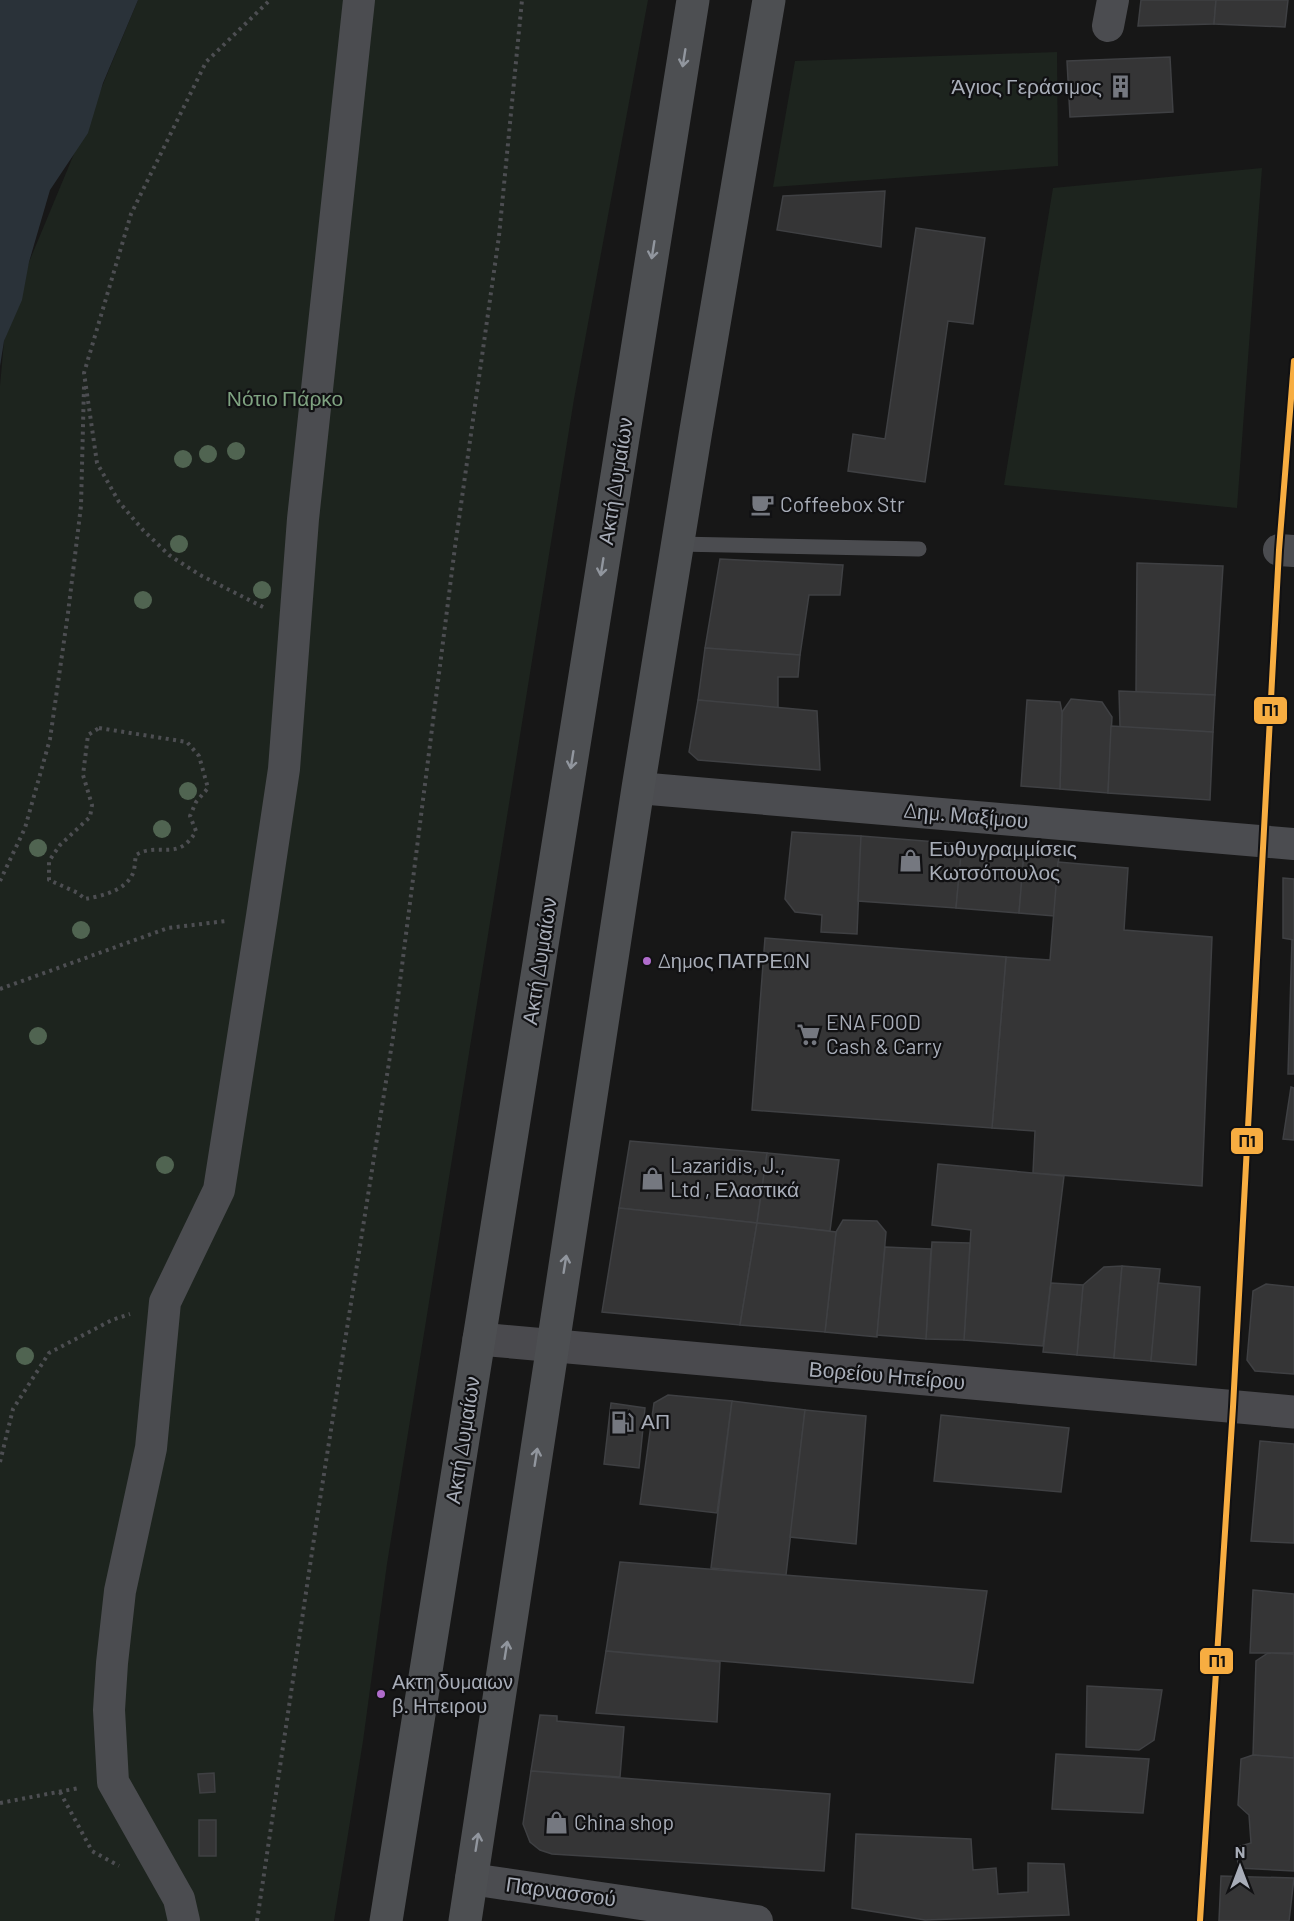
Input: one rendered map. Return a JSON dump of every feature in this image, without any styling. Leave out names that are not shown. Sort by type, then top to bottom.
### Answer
[{"type":"main road","name":"Ακτή Δυμαίων","points":[[386,1921],[693,0]]},
{"type":"main road","points":[[465,1921],[638,788],[769,0]]},
{"type":"main road","name":"Βορείου Ηπείρου","points":[[479,1339],[1294,1412]]},
{"type":"street","points":[[184,1921],[179,1899],[113,1782],[109,1710],[112,1663],[120,1591],[150,1449],[165,1302],[219,1190],[284,769],[303,519],[359,0]]},
{"type":"street","name":"Δημ. Μαξίμου","points":[[638,788],[1294,844]]},
{"type":"street","name":"Παρνασσού","points":[[471,1879],[757,1921]]},
{"type":"lane","points":[[677,544],[919,549]]},
{"type":"path","points":[[0,881],[25,828],[50,739],[81,506],[84,373],[131,214],[206,62],[270,0]]},
{"type":"path","points":[[257,1921],[316,1524],[393,1037],[455,547],[499,236],[522,0]]},
{"type":"path","points":[[84,373],[97,463],[119,502],[169,555],[200,575],[296,624]]},
{"type":"path","points":[[99,728],[187,742],[199,756],[207,788],[196,802],[190,816],[196,831],[190,841],[176,850],[146,849],[136,855],[134,871],[120,887],[108,895],[85,899],[78,893],[50,880],[50,861],[60,845],[90,818],[92,805],[83,775],[88,735],[99,728]]},
{"type":"path","points":[[0,989],[168,928],[262,916]]},
{"type":"path","points":[[0,1462],[13,1409],[50,1353],[112,1320],[165,1302]]},
{"type":"path","points":[[0,1803],[113,1782]]},
{"type":"green space","name":"Νότιο Πάρκο","points":[[138,0],[648,0],[574,399],[387,1564],[363,1741],[334,1921],[0,1921],[0,386],[4,341],[29,262]]},
{"type":"green space","points":[[1057,52],[1058,166],[773,187],[795,61]]},
{"type":"green space","points":[[1262,168],[1237,508],[1004,485],[1053,188]]},
{"type":"shaded area","points":[[0,0],[138,0],[103,83],[88,133],[50,190],[29,262],[22,300],[4,341],[0,366]]},
{"type":"building","points":[[1141,0],[1216,0],[1214,24],[1138,26]]},
{"type":"building","points":[[1216,0],[1288,0],[1285,27],[1214,24]]},
{"type":"building","name":"Άγιος Γεράσιμος","points":[[1170,57],[1173,112],[1070,117],[1067,61]]},
{"type":"building","points":[[885,191],[881,247],[777,230],[783,196]]},
{"type":"building","points":[[916,228],[985,238],[973,324],[948,321],[925,482],[848,471],[853,434],[885,439]]},
{"type":"building","points":[[720,559],[843,565],[840,595],[809,595],[800,655],[705,648]]},
{"type":"building","points":[[1137,563],[1223,566],[1215,695],[1136,692]]},
{"type":"building","points":[[705,648],[800,655],[798,677],[778,677],[778,708],[698,700]]},
{"type":"building","points":[[1119,691],[1215,695],[1213,732],[1120,727]]},
{"type":"building","points":[[1071,699],[1102,702],[1112,717],[1108,793],[1060,789],[1062,712]]},
{"type":"building","points":[[698,700],[817,711],[820,770],[698,760],[689,752]]},
{"type":"building","points":[[1027,700],[1060,702],[1062,712],[1060,789],[1021,786]]},
{"type":"building","points":[[1111,726],[1213,732],[1210,800],[1108,793]]},
{"type":"building","points":[[792,832],[861,836],[857,934],[821,932],[822,915],[795,912],[785,899]]},
{"type":"building","points":[[861,836],[962,844],[956,908],[858,901]]},
{"type":"building","points":[[984,848],[1024,853],[1019,913],[956,908],[961,854]]},
{"type":"building","points":[[1024,853],[1059,856],[1054,916],[1019,913]]},
{"type":"building","points":[[1058,862],[1128,868],[1124,930],[1212,937],[1202,1186],[1033,1173],[1035,1131],[992,1128],[1006,957],[1050,960]]},
{"type":"building","points":[[1283,878],[1294,879],[1294,940],[1283,938]]},
{"type":"building","points":[[765,938],[1006,957],[992,1128],[752,1110]]},
{"type":"building","points":[[1292,940],[1294,940],[1294,1074],[1288,1074]]},
{"type":"building","points":[[1291,1087],[1294,1088],[1294,1140],[1283,1139]]},
{"type":"building","points":[[630,1141],[767,1153],[757,1223],[619,1208]]},
{"type":"building","points":[[767,1153],[839,1160],[830,1231],[757,1223]]},
{"type":"building","points":[[938,1164],[1064,1176],[1043,1346],[964,1340],[971,1230],[932,1225]]},
{"type":"building","points":[[619,1208],[757,1223],[740,1325],[602,1312]]},
{"type":"building","points":[[843,1220],[877,1221],[886,1232],[877,1337],[825,1332],[836,1232]]},
{"type":"building","points":[[757,1223],[836,1232],[825,1332],[740,1325]]},
{"type":"building","points":[[932,1242],[970,1243],[964,1340],[926,1339]]},
{"type":"building","points":[[885,1247],[931,1249],[926,1339],[877,1335]]},
{"type":"building","points":[[1122,1266],[1114,1358],[1077,1355],[1083,1285],[1104,1267]]},
{"type":"building","points":[[1122,1266],[1160,1269],[1151,1361],[1114,1358]]},
{"type":"building","points":[[1051,1283],[1083,1285],[1077,1355],[1043,1352]]},
{"type":"building","points":[[1158,1283],[1200,1287],[1196,1365],[1151,1361]]},
{"type":"building","points":[[1266,1284],[1294,1287],[1294,1374],[1255,1371],[1247,1360],[1253,1291]]},
{"type":"building","points":[[668,1395],[732,1401],[717,1513],[640,1504],[654,1403]]},
{"type":"building","points":[[732,1401],[805,1410],[786,1575],[711,1568]]},
{"type":"building","points":[[611,1403],[645,1408],[639,1468],[604,1464]]},
{"type":"building","points":[[805,1410],[866,1416],[856,1544],[790,1537]]},
{"type":"building","points":[[941,1415],[1069,1428],[1061,1492],[934,1481]]},
{"type":"building","points":[[1260,1441],[1294,1444],[1294,1543],[1251,1541]]},
{"type":"building","points":[[620,1562],[987,1591],[973,1683],[606,1651]]},
{"type":"building","points":[[1253,1590],[1294,1594],[1294,1653],[1250,1653]]},
{"type":"building","points":[[606,1651],[720,1662],[717,1722],[596,1713]]},
{"type":"building","points":[[1268,1653],[1294,1654],[1294,1758],[1253,1755],[1256,1661]]},
{"type":"building","points":[[1087,1686],[1162,1690],[1154,1740],[1139,1750],[1086,1747]]},
{"type":"building","points":[[540,1715],[557,1716],[557,1721],[624,1727],[620,1777],[531,1771]]},
{"type":"building","points":[[1056,1754],[1149,1759],[1143,1813],[1052,1809]]},
{"type":"building","points":[[1253,1755],[1294,1758],[1294,1871],[1238,1868],[1237,1847],[1251,1843],[1249,1815],[1238,1805],[1241,1759]]},
{"type":"building","points":[[531,1771],[830,1794],[824,1871],[552,1854],[540,1850],[530,1842],[523,1824]]},
{"type":"building","points":[[214,1773],[215,1792],[200,1793],[198,1774]]},
{"type":"building","points":[[199,1820],[216,1820],[216,1856],[199,1856]]},
{"type":"building","points":[[856,1834],[971,1839],[973,1870],[996,1868],[998,1894],[1028,1892],[1028,1863],[1064,1864],[1069,1915],[925,1920],[852,1908]]},
{"type":"building","points":[[1221,1876],[1294,1878],[1289,1921],[1219,1921]]},
{"type":"transit line","name":"Π1","points":[[1200,1921],[1233,1407],[1279,550],[1294,361]]},
{"type":"place","name":"Άγιος Γεράσιμος","points":[[1120,87]]},
{"type":"place","name":"Coffeebox Str","points":[[762,505]]},
{"type":"place","name":"Ευθυγραμμίσεις Κωτσόπουλος","points":[[911,861]]},
{"type":"place","name":"Δημος ΠΑΤΡΕΩΝ","points":[[647,961]]},
{"type":"place","name":"ENA FOOD Cash & Carry","points":[[808,1035]]},
{"type":"place","name":"Lazaridis, J., Ltd , Ελαστικά","points":[[652,1178]]},
{"type":"place","name":"ΑΠ","points":[[623,1422]]},
{"type":"place","name":"Ακτη δυμαιων β. Ηπειρου","points":[[381,1694]]},
{"type":"place","name":"China shop","points":[[556,1823]]}]
